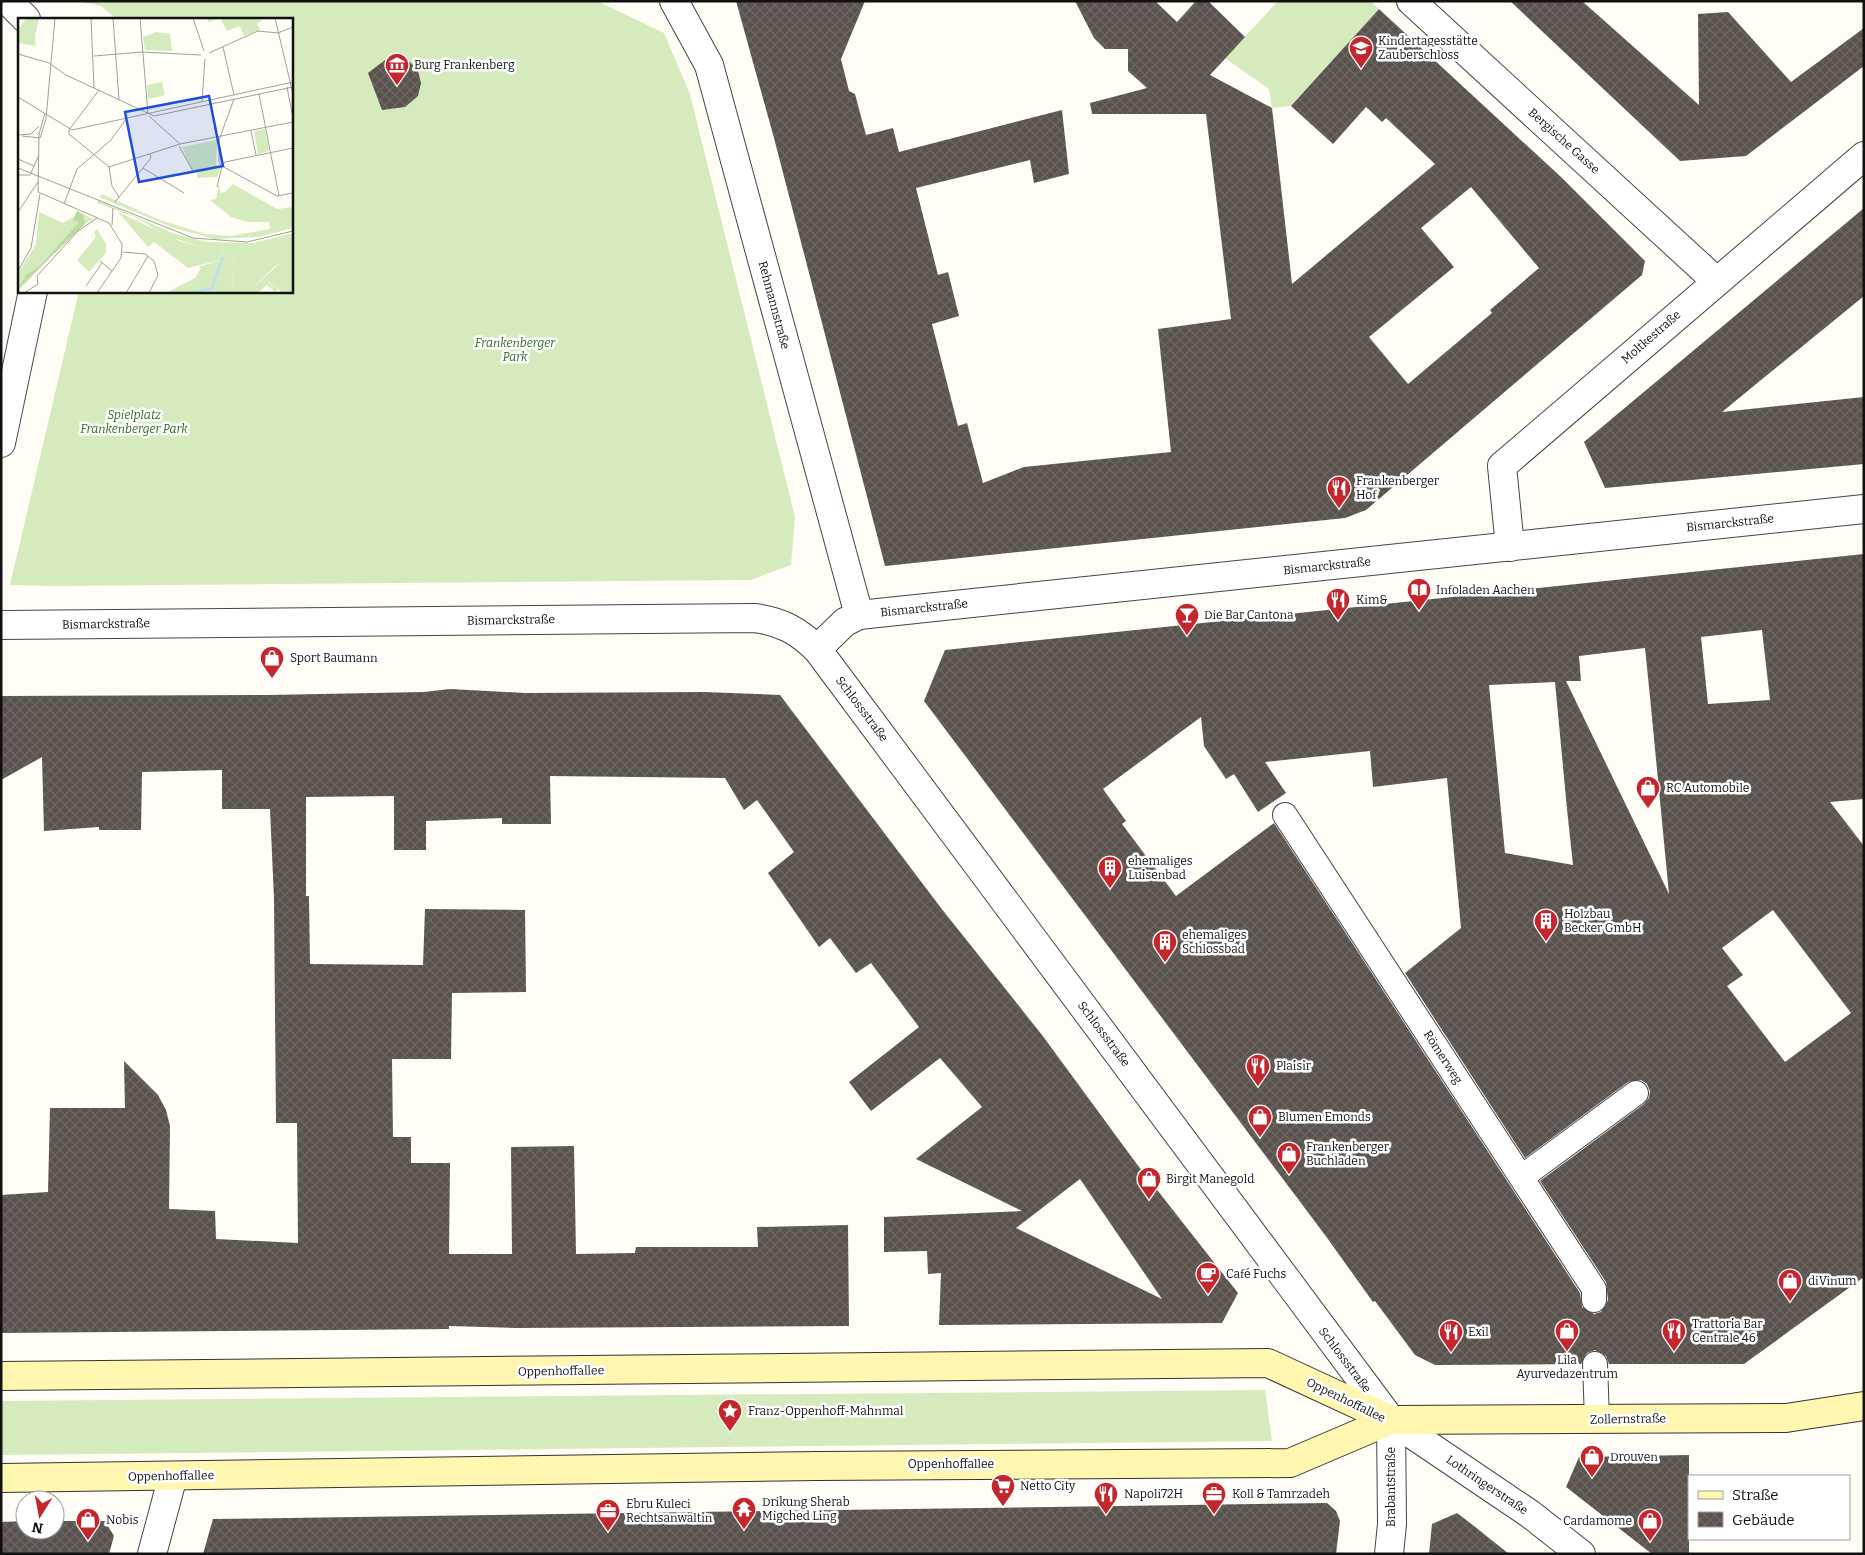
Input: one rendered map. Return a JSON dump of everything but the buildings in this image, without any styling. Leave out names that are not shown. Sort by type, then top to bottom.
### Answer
[{"type":"street","points":[[1,9],[8,1],[25,18]]},
{"type":"street","name":"Rehmannstraße","points":[[674,1],[709,66],[859,614]]},
{"type":"street","name":"Bergische Gasse","points":[[1411,1],[1716,281]]},
{"type":"street","name":"Moltkestraße","points":[[1510,547],[1502,466],[1864,156]]},
{"type":"street","points":[[1,442],[33,292]]},
{"type":"street","name":"Bismarckstraße","points":[[1,625],[754,618],[782,623],[795,630],[817,649],[845,622],[859,614],[1864,509]]},
{"type":"street","name":"Schlossstraße","points":[[817,649],[1391,1420]]},
{"type":"street","name":"Oppenhoffallee","points":[[1,1376],[1268,1363],[1391,1420]]},
{"type":"street","name":"Zollernstraße","points":[[1391,1420],[1786,1418],[1863,1403]]},
{"type":"street","name":"Oppenhoffallee","points":[[1,1478],[827,1465],[1290,1463],[1391,1420]]},
{"type":"street","name":"Brabantstraße","points":[[1389,1554],[1392,1524],[1391,1420]]},
{"type":"street","name":"Lothringerstraße","points":[[1391,1420],[1530,1514],[1581,1554]]},
{"type":"street","points":[[152,1554],[173,1476]]},
{"type":"lane","name":"Römerweg","points":[[1285,815],[1594,1289],[1594,1300]]},
{"type":"lane","points":[[1522,1177],[1636,1092]]},
{"type":"lane","points":[[1594,1364],[1597,1419]]},
{"type":"green space","name":"Frankenberger Park","points":[[77,1],[597,1],[664,33],[690,94],[795,517],[791,565],[750,580],[10,585],[79,292],[292,292],[292,18],[115,18],[101,6]]},
{"type":"green space","points":[[1278,1],[1370,1],[1379,9],[1291,106],[1272,108],[1269,89],[1225,58]]},
{"type":"green space","points":[[1265,1390],[1272,1441],[1,1455],[1,1401]]},
{"type":"place","name":"Kindertagesstätte Zauberschloss","points":[[1361,69]]},
{"type":"place","name":"Burg Frankenberg","points":[[397,86]]},
{"type":"place","name":"Frankenberger Hof","points":[[1339,509]]},
{"type":"place","name":"Infoladen Aachen","points":[[1419,611]]},
{"type":"place","name":"Kim&","points":[[1338,621]]},
{"type":"place","name":"Die Bar Cantona","points":[[1187,636]]},
{"type":"place","name":"Sport Baumann","points":[[272,679]]},
{"type":"place","name":"RC Automobile","points":[[1648,809]]},
{"type":"place","name":"ehemaliges Luisenbad","points":[[1110,889]]},
{"type":"place","name":"Holzbau Becker GmbH","points":[[1546,942]]},
{"type":"place","name":"ehemaliges Schlossbad","points":[[1165,963]]},
{"type":"place","name":"Plaisir","points":[[1258,1087]]},
{"type":"place","name":"Blumen Emonds","points":[[1260,1138]]},
{"type":"place","name":"Frankenberger Buchladen","points":[[1289,1175]]},
{"type":"place","name":"Birgit Manegold","points":[[1149,1200]]},
{"type":"place","name":"Café Fuchs","points":[[1208,1295]]},
{"type":"place","name":"diVinum","points":[[1790,1302]]},
{"type":"place","name":"Lila Ayurvedazentrum","points":[[1567,1352]]},
{"type":"place","name":"Trattoria Bar Centrale 46","points":[[1674,1352]]},
{"type":"place","name":"Exil","points":[[1451,1353]]},
{"type":"place","name":"Franz-Oppenhoff-Mahnmal","points":[[730,1432]]},
{"type":"place","name":"Drouven","points":[[1592,1478]]},
{"type":"place","name":"Netto City","points":[[1003,1507]]},
{"type":"place","name":"Napoli72H","points":[[1106,1515]]},
{"type":"place","name":"Koll & Tamrzadeh","points":[[1214,1515]]},
{"type":"place","name":"Drikung Sherab Migched Ling","points":[[744,1530]]},
{"type":"place","name":"Ebru Kuleci Rechtsanwältin","points":[[608,1532]]},
{"type":"place","name":"Nobis","points":[[88,1541]]},
{"type":"place","name":"Cardamome","points":[[1650,1542]]},
{"type":"park label","name":"Spielplatz Frankenberger Park","points":[[134,422]]}]
